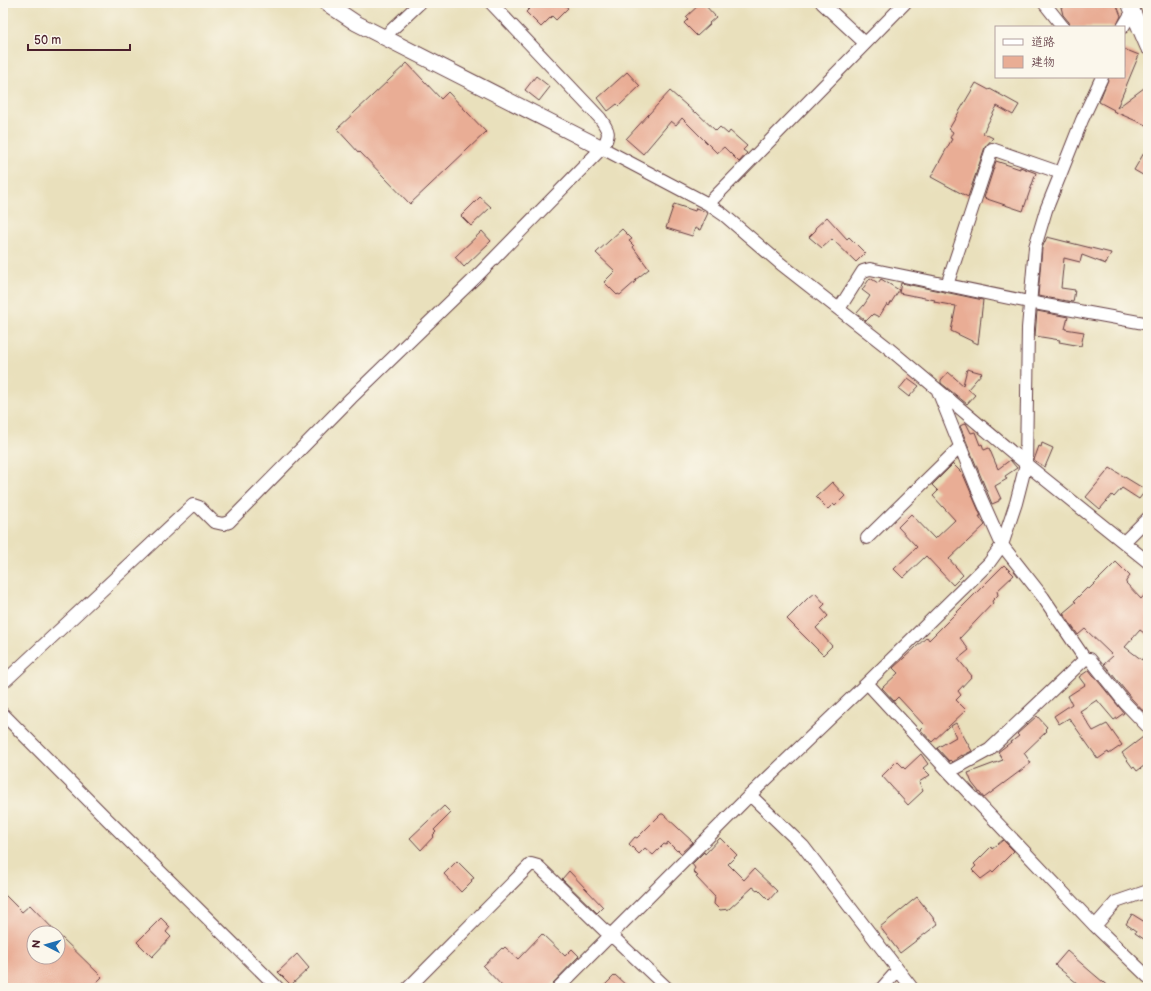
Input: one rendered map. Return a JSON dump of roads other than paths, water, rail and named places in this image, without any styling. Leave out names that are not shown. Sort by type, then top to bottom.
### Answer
[{"type":"street","points":[[326,3],[356,23],[602,148],[708,204],[724,215],[1026,464],[1148,562]]},
{"type":"street","points":[[384,37],[420,3]]},
{"type":"street","points":[[3,683],[193,505],[200,507],[214,522],[223,524],[229,522],[350,398],[474,279],[602,148],[608,139],[608,131],[600,118],[491,3]]},
{"type":"street","points":[[822,3],[865,43]]},
{"type":"street","points":[[708,204],[905,3]]},
{"type":"street","points":[[1044,3],[1062,26]]},
{"type":"street","points":[[1124,26],[1132,9]]},
{"type":"street","points":[[1132,9],[1148,47]]},
{"type":"street","points":[[558,988],[750,795],[989,563],[1002,545],[1016,503],[1026,464],[1029,302],[1035,247],[1046,210],[1082,120],[1102,78]]},
{"type":"street","points":[[947,285],[992,149],[1061,173]]},
{"type":"street","points":[[839,309],[863,271],[870,269],[1029,302],[1148,323]]},
{"type":"street","points":[[938,390],[960,447],[1002,545],[1043,597],[1085,658],[1090,659],[1125,703],[1148,727]]},
{"type":"street","points":[[867,538],[960,447]]},
{"type":"street","points":[[1124,542],[1148,518]]},
{"type":"street","points":[[949,772],[989,750],[1085,658]]},
{"type":"street","points":[[867,683],[1095,926],[1148,977]]},
{"type":"street","points":[[3,714],[278,988]]},
{"type":"street","points":[[750,795],[803,846],[912,988]]},
{"type":"street","points":[[408,988],[531,864],[538,866],[667,988]]},
{"type":"street","points":[[1095,926],[1116,902],[1148,891]]},
{"type":"street","points":[[882,988],[898,970]]}]
